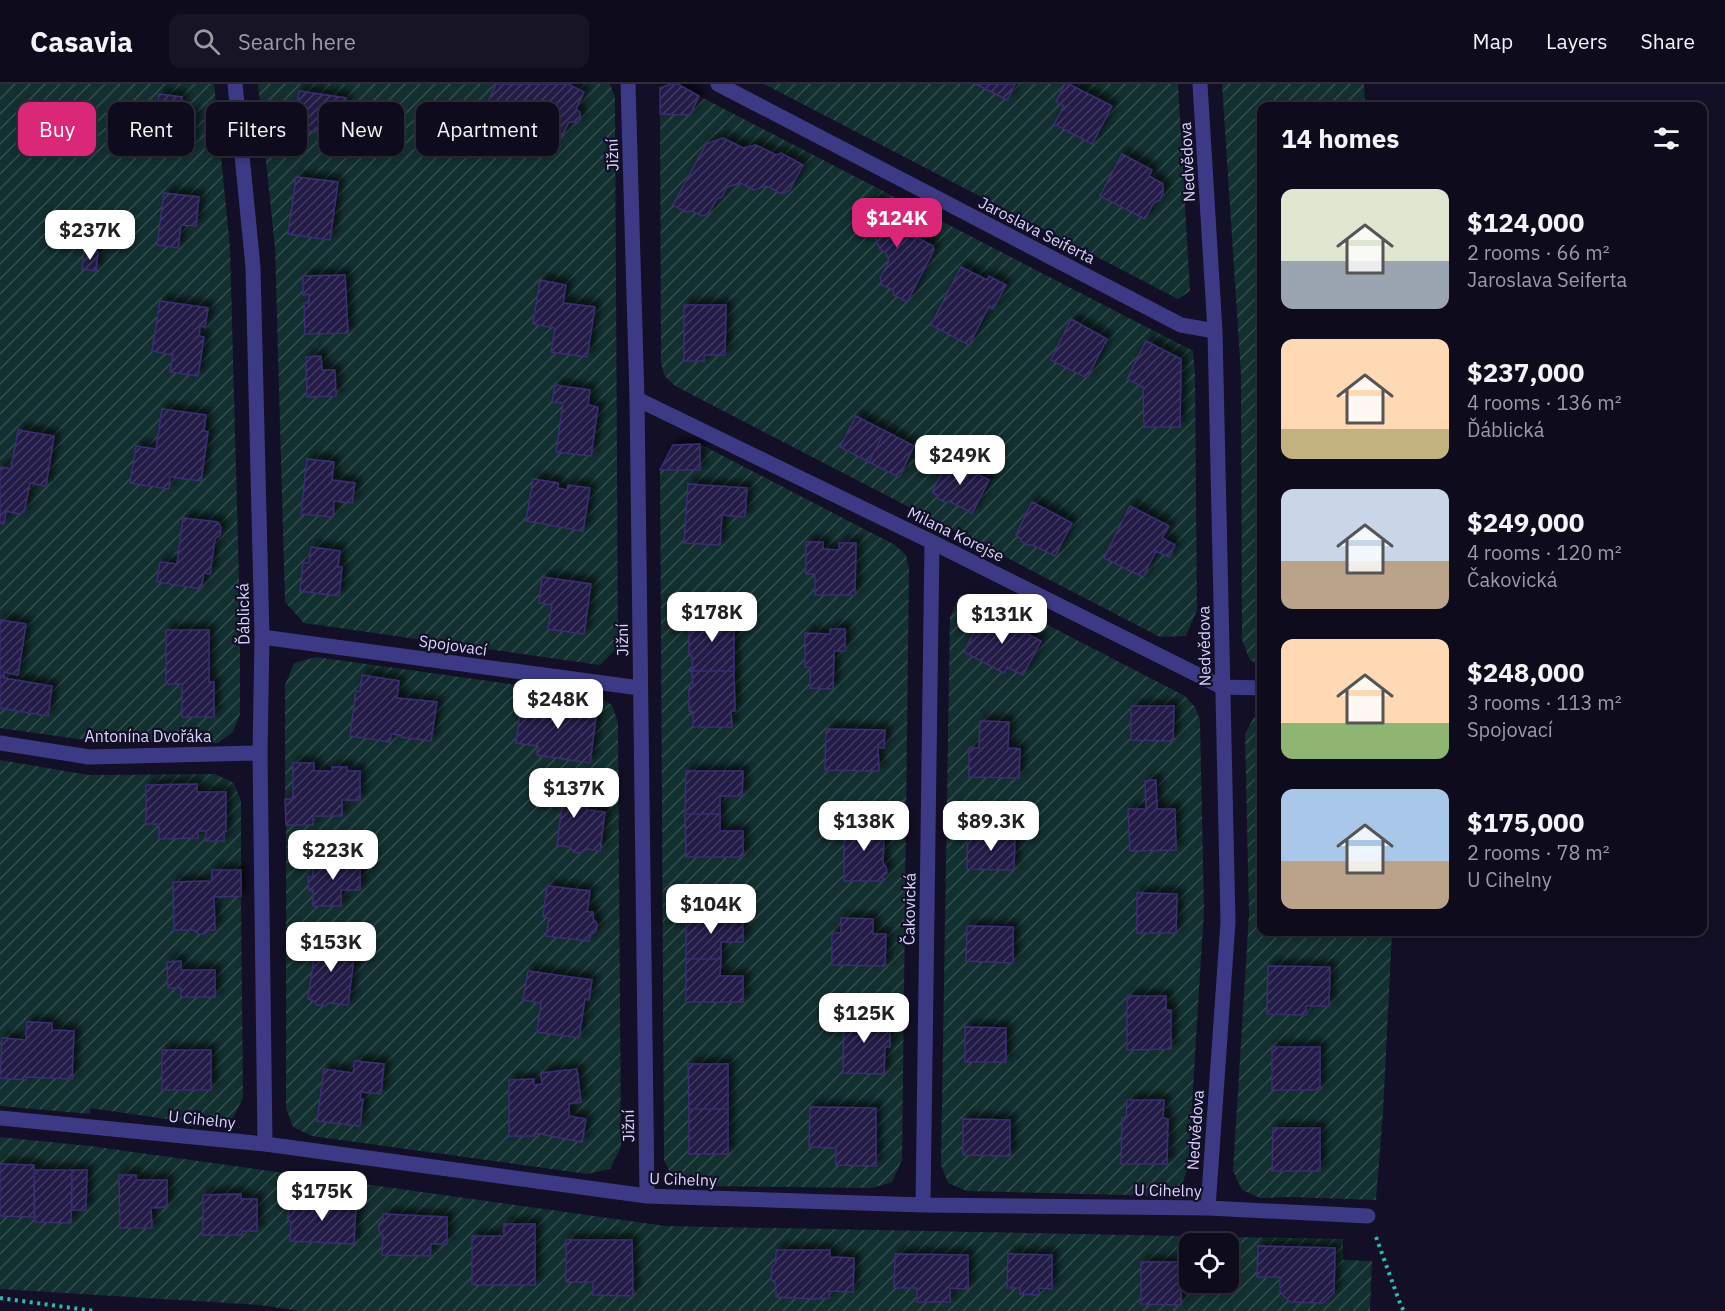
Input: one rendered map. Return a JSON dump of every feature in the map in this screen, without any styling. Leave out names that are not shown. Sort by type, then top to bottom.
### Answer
[{"type":"street","name":"Ďáblická","points":[[235,84],[253,267],[262,637],[260,753],[265,1144]]},
{"type":"street","name":"Jižní","points":[[628,84],[638,399],[647,1196]]},
{"type":"street","name":"Jaroslava Seiferta","points":[[718,84],[1181,325],[1215,331]]},
{"type":"street","name":"Nedvědova","points":[[1200,84],[1215,331],[1227,922],[1208,1208]]},
{"type":"street","name":"Milana Korejse","points":[[638,399],[1222,687],[1257,688]]},
{"type":"street","name":"Čakovická","points":[[923,1204],[932,542]]},
{"type":"street","name":"Spojovací","points":[[262,637],[640,688]]},
{"type":"street","name":"Antonína Dvořáka","points":[[0,743],[88,757],[260,753]]},
{"type":"street","name":"U Cihelny","points":[[0,1118],[265,1144],[647,1196],[923,1204],[1208,1208],[1368,1216]]},
{"type":"path","points":[[1368,1216],[1404,1311]]},
{"type":"path","points":[[0,1298],[94,1311]]},
{"type":"green space","points":[[0,84],[214,84],[216,102],[206,102],[206,156],[221,156],[230,248],[240,615],[240,714],[233,732],[218,743],[92,741],[0,728]]},
{"type":"green space","points":[[258,84],[610,84],[615,97],[618,647],[600,665],[304,623],[285,602],[275,248],[265,156],[307,156],[307,102],[260,102]]},
{"type":"green space","points":[[764,84],[1178,84],[1190,291],[1178,299]]},
{"type":"green space","points":[[1222,84],[1364,84],[1365,102],[1257,102],[1257,664],[1250,660],[1242,640],[1241,375]]},
{"type":"green space","points":[[699,96],[1193,351],[1197,610],[1186,636],[1160,637],[675,386],[664,375],[661,362],[660,114],[690,115]]},
{"type":"green space","points":[[700,444],[895,545],[906,555],[909,570],[902,1160],[892,1182],[872,1188],[691,1186],[672,1177],[664,1160],[660,470],[700,470]]},
{"type":"green space","points":[[988,594],[1185,696],[1195,707],[1200,720],[1204,910],[1188,1169],[1180,1188],[1163,1196],[967,1191],[948,1183],[941,1165],[950,617],[960,595]]},
{"type":"green space","points":[[316,657],[596,696],[612,705],[618,723],[621,1147],[610,1169],[587,1174],[312,1136],[293,1127],[286,1108],[286,825],[313,825],[313,816],[342,800],[360,800],[360,771],[347,771],[346,767],[333,767],[333,771],[314,771],[314,763],[293,799],[285,799],[285,685],[294,663]]},
{"type":"green space","points":[[1257,715],[1257,936],[1392,936],[1376,1200],[1260,1198],[1242,1190],[1233,1171],[1249,914],[1245,734]]},
{"type":"green space","points":[[0,760],[89,775],[215,774],[234,783],[241,801],[241,870],[212,870],[212,881],[173,882],[175,930],[215,930],[214,897],[241,896],[243,1098],[233,1118],[208,1125],[90,1108],[90,1114],[0,1106]]},
{"type":"green space","points":[[0,1137],[90,1146],[666,1226],[1179,1236],[1179,1293],[1239,1293],[1239,1237],[1343,1239],[1343,1260],[1372,1261],[1370,1311],[301,1311],[259,1305],[0,1289]]},
{"type":"building","points":[[496,84],[568,84],[584,92],[576,109],[580,112],[580,119],[578,122],[569,122],[561,138],[559,137],[559,102],[488,102]]},
{"type":"building","points":[[678,84],[699,96],[690,115],[660,114],[660,88]]},
{"type":"building","points":[[976,84],[1015,84],[1007,100]]},
{"type":"building","points":[[1065,84],[1112,106],[1092,144],[1054,124],[1064,106],[1056,102]]},
{"type":"building","points":[[299,91],[346,98],[345,102],[319,102],[319,127],[317,127],[316,132],[307,130],[307,102],[298,102]]},
{"type":"building","points":[[159,94],[182,97],[181,102],[158,102]]},
{"type":"building","points":[[723,138],[743,148],[756,145],[776,155],[781,153],[803,165],[789,191],[782,194],[767,186],[754,190],[741,183],[727,187],[708,214],[702,216],[692,211],[686,212],[673,205],[706,144]]},
{"type":"building","points":[[1122,154],[1152,170],[1149,176],[1163,184],[1160,200],[1154,202],[1145,219],[1100,196]]},
{"type":"building","points":[[296,177],[338,182],[330,240],[288,234]]},
{"type":"building","points":[[164,193],[199,197],[196,226],[181,225],[178,248],[157,245]]},
{"type":"building","points":[[872,199],[892,209],[893,214],[910,223],[914,236],[933,246],[934,250],[907,302],[894,295],[893,290],[882,285],[880,278],[889,261],[886,253],[880,249],[875,237],[857,227]]},
{"type":"building","points":[[84,251],[98,252],[96,271],[82,269]]},
{"type":"building","points":[[961,267],[987,280],[989,276],[1006,285],[993,309],[989,306],[969,345],[931,325]]},
{"type":"building","points":[[345,275],[348,333],[305,334],[304,303],[309,303],[309,294],[303,295],[303,276]]},
{"type":"building","points":[[540,280],[566,285],[563,303],[595,307],[587,357],[551,352],[555,328],[533,324]]},
{"type":"building","points":[[160,301],[208,308],[205,327],[200,326],[199,336],[204,337],[198,376],[170,372],[173,355],[152,351]]},
{"type":"building","points":[[684,305],[726,305],[725,355],[704,355],[704,361],[684,361]]},
{"type":"building","points":[[1071,319],[1107,339],[1087,378],[1051,360]]},
{"type":"building","points":[[1146,341],[1181,359],[1180,427],[1144,427],[1143,387],[1127,379]]},
{"type":"building","points":[[321,356],[322,370],[335,370],[336,396],[307,397],[306,357]]},
{"type":"building","points":[[555,385],[590,390],[588,405],[598,407],[591,456],[556,452],[563,403],[552,402]]},
{"type":"building","points":[[162,409],[206,415],[204,431],[208,432],[201,481],[170,477],[169,489],[130,483],[136,446],[156,449]]},
{"type":"building","points":[[856,416],[885,431],[869,462],[840,447]]},
{"type":"building","points":[[18,430],[54,436],[46,486],[30,483],[24,512],[19,514],[6,511],[4,524],[0,523],[0,467],[11,469]]},
{"type":"building","points":[[885,431],[914,446],[899,477],[869,462]]},
{"type":"building","points":[[700,444],[700,470],[660,470],[673,445]]},
{"type":"building","points":[[307,459],[334,462],[332,480],[355,483],[352,503],[334,501],[333,517],[301,514]]},
{"type":"building","points":[[949,459],[989,480],[972,513],[949,501],[938,499],[937,495],[932,492]]},
{"type":"building","points":[[533,479],[558,483],[558,488],[567,490],[568,485],[590,488],[583,531],[526,521]]},
{"type":"building","points":[[688,484],[747,488],[745,517],[722,515],[720,545],[684,543]]},
{"type":"building","points":[[1032,502],[1072,523],[1055,556],[1022,542],[1016,535]]},
{"type":"building","points":[[1130,506],[1169,526],[1162,538],[1175,545],[1169,557],[1156,551],[1143,577],[1104,558]]},
{"type":"building","points":[[183,518],[218,522],[221,528],[220,535],[215,539],[210,574],[204,573],[201,589],[157,582],[160,562],[177,564]]},
{"type":"building","points":[[806,542],[823,542],[823,549],[839,550],[839,543],[856,543],[855,595],[815,595],[815,574],[806,574]]},
{"type":"building","points":[[311,547],[340,551],[338,567],[342,567],[339,596],[300,591],[303,563],[309,563]]},
{"type":"building","points":[[542,577],[591,584],[584,634],[548,629],[552,605],[539,603]]},
{"type":"building","points":[[984,612],[1041,641],[1023,675],[1007,667],[1004,673],[964,652]]},
{"type":"building","points":[[692,615],[731,615],[731,631],[734,631],[734,671],[689,671],[693,670],[692,656],[689,655]]},
{"type":"building","points":[[0,620],[26,624],[18,675],[4,672],[4,678],[52,686],[48,716],[0,708]]},
{"type":"building","points":[[830,629],[845,629],[845,651],[834,651],[833,689],[810,688],[810,667],[805,667],[805,633],[830,634]]},
{"type":"building","points":[[166,630],[209,630],[209,682],[214,682],[214,717],[182,717],[182,684],[166,684]]},
{"type":"building","points":[[689,671],[734,671],[735,711],[731,711],[732,727],[693,727],[693,711],[689,711],[689,687],[693,687],[692,672]]},
{"type":"building","points":[[362,675],[399,681],[397,698],[437,702],[431,741],[391,734],[390,742],[350,736],[356,691],[360,692]]},
{"type":"building","points":[[522,699],[597,710],[590,763],[537,755],[538,746],[516,743]]},
{"type":"building","points":[[1131,706],[1174,706],[1173,741],[1131,740]]},
{"type":"building","points":[[980,721],[1009,722],[1008,748],[1020,749],[1019,778],[969,777],[969,748],[979,748]]},
{"type":"building","points":[[826,729],[885,730],[884,748],[878,747],[879,771],[825,770]]},
{"type":"building","points":[[293,763],[314,763],[314,771],[333,771],[332,767],[347,767],[347,771],[360,771],[360,800],[342,800],[342,816],[313,816],[313,825],[286,825],[285,799],[293,799]]},
{"type":"building","points":[[686,771],[743,771],[742,796],[720,796],[720,814],[685,814]]},
{"type":"building","points":[[1156,780],[1157,809],[1175,809],[1176,850],[1130,851],[1128,809],[1146,809],[1145,781]]},
{"type":"building","points":[[197,784],[197,792],[226,792],[224,841],[206,841],[206,831],[198,831],[198,838],[159,839],[159,824],[146,824],[146,785]]},
{"type":"building","points":[[534,786],[596,795],[589,796],[587,810],[605,812],[600,851],[587,849],[581,853],[574,852],[570,847],[557,845],[562,806],[532,803]]},
{"type":"building","points":[[685,814],[720,814],[720,831],[743,831],[743,857],[686,857]]},
{"type":"building","points":[[849,820],[879,820],[879,836],[884,836],[883,863],[887,873],[883,876],[883,881],[844,881],[844,836],[848,836]]},
{"type":"building","points":[[968,834],[1015,835],[1014,870],[967,869]]},
{"type":"building","points":[[333,857],[347,858],[347,862],[360,862],[360,890],[341,890],[341,906],[313,906],[313,890],[309,891],[308,877],[313,877],[312,861],[333,861]]},
{"type":"building","points":[[212,870],[241,870],[241,896],[214,897],[215,930],[198,934],[194,930],[174,930],[173,882],[212,881]]},
{"type":"building","points":[[547,886],[590,891],[587,912],[593,912],[593,918],[597,924],[596,931],[590,936],[589,941],[546,936],[549,918],[543,917]]},
{"type":"building","points":[[1137,893],[1177,894],[1176,933],[1137,933]]},
{"type":"building","points":[[686,916],[743,916],[743,942],[721,942],[721,959],[686,959]]},
{"type":"building","points":[[841,918],[873,919],[873,934],[886,934],[885,966],[832,965],[832,933],[841,933]]},
{"type":"building","points":[[967,926],[1013,927],[1013,963],[966,961]]},
{"type":"building","points":[[317,936],[344,941],[342,956],[354,958],[348,1005],[328,1003],[325,1006],[317,1005],[308,999]]},
{"type":"building","points":[[686,959],[721,959],[720,976],[743,976],[743,1002],[686,1002]]},
{"type":"building","points":[[181,961],[181,970],[215,970],[215,997],[181,997],[181,988],[168,988],[167,962]]},
{"type":"building","points":[[1268,966],[1330,967],[1329,1006],[1306,1006],[1306,1015],[1267,1014]]},
{"type":"building","points":[[528,971],[592,980],[589,1000],[585,999],[579,1038],[537,1032],[541,1003],[523,1000]]},
{"type":"building","points":[[1127,996],[1166,996],[1166,1010],[1171,1010],[1171,1049],[1127,1050]]},
{"type":"building","points":[[844,1013],[879,1013],[878,1030],[890,1030],[890,1047],[885,1047],[884,1074],[843,1073]]},
{"type":"building","points":[[27,1022],[52,1023],[52,1030],[74,1031],[72,1079],[0,1078],[2,1038],[26,1040]]},
{"type":"building","points":[[965,1027],[1006,1028],[1006,1062],[965,1062]]},
{"type":"building","points":[[1272,1047],[1320,1047],[1320,1090],[1272,1090]]},
{"type":"building","points":[[162,1050],[211,1050],[211,1090],[162,1090]]},
{"type":"building","points":[[355,1061],[384,1064],[381,1094],[361,1092],[360,1099],[363,1099],[360,1126],[317,1121],[324,1069],[353,1073]]},
{"type":"building","points":[[688,1064],[728,1064],[728,1109],[689,1109]]},
{"type":"building","points":[[577,1069],[581,1102],[569,1104],[569,1116],[586,1119],[582,1142],[535,1133],[535,1136],[509,1136],[509,1080],[534,1079],[534,1085],[542,1084],[541,1073]]},
{"type":"building","points":[[1127,1100],[1164,1100],[1163,1118],[1168,1119],[1167,1164],[1121,1164],[1122,1118],[1126,1117]]},
{"type":"building","points":[[810,1107],[876,1108],[876,1166],[836,1165],[836,1148],[809,1147]]},
{"type":"building","points":[[689,1109],[728,1109],[728,1154],[689,1154]]},
{"type":"building","points":[[963,1119],[1010,1120],[1010,1156],[963,1155]]},
{"type":"building","points":[[1273,1128],[1320,1128],[1320,1171],[1272,1171]]},
{"type":"building","points":[[0,1164],[34,1165],[34,1217],[0,1216]]},
{"type":"building","points":[[34,1170],[72,1170],[71,1223],[35,1222]]},
{"type":"building","points":[[72,1170],[87,1170],[86,1210],[72,1210]]},
{"type":"building","points":[[119,1175],[136,1175],[136,1180],[167,1180],[167,1207],[151,1208],[152,1228],[120,1228]]},
{"type":"building","points":[[241,1194],[241,1199],[257,1199],[257,1231],[242,1231],[242,1235],[203,1235],[203,1195]]},
{"type":"building","points":[[292,1201],[356,1204],[354,1244],[290,1241],[291,1222],[287,1218]]},
{"type":"building","points":[[383,1214],[447,1217],[447,1244],[431,1244],[430,1256],[382,1255],[383,1235],[379,1231],[379,1224],[383,1220]]},
{"type":"building","points":[[504,1224],[535,1224],[535,1285],[472,1285],[472,1236],[504,1236]]},
{"type":"building","points":[[566,1240],[632,1240],[633,1296],[593,1295],[593,1282],[566,1282]]},
{"type":"building","points":[[1258,1246],[1335,1248],[1334,1293],[1323,1303],[1290,1302],[1280,1292],[1280,1277],[1257,1277]]},
{"type":"building","points":[[776,1250],[830,1250],[830,1257],[854,1258],[853,1292],[829,1291],[829,1298],[815,1299],[776,1297],[776,1284],[771,1279],[772,1267],[776,1263]]},
{"type":"building","points":[[895,1254],[968,1255],[968,1289],[950,1288],[950,1302],[917,1302],[917,1288],[894,1288]]},
{"type":"building","points":[[1008,1254],[1052,1255],[1052,1289],[1039,1288],[1039,1295],[1020,1294],[1020,1288],[1007,1288]]},
{"type":"building","points":[[1141,1262],[1179,1262],[1181,1305],[1141,1304]]}]
